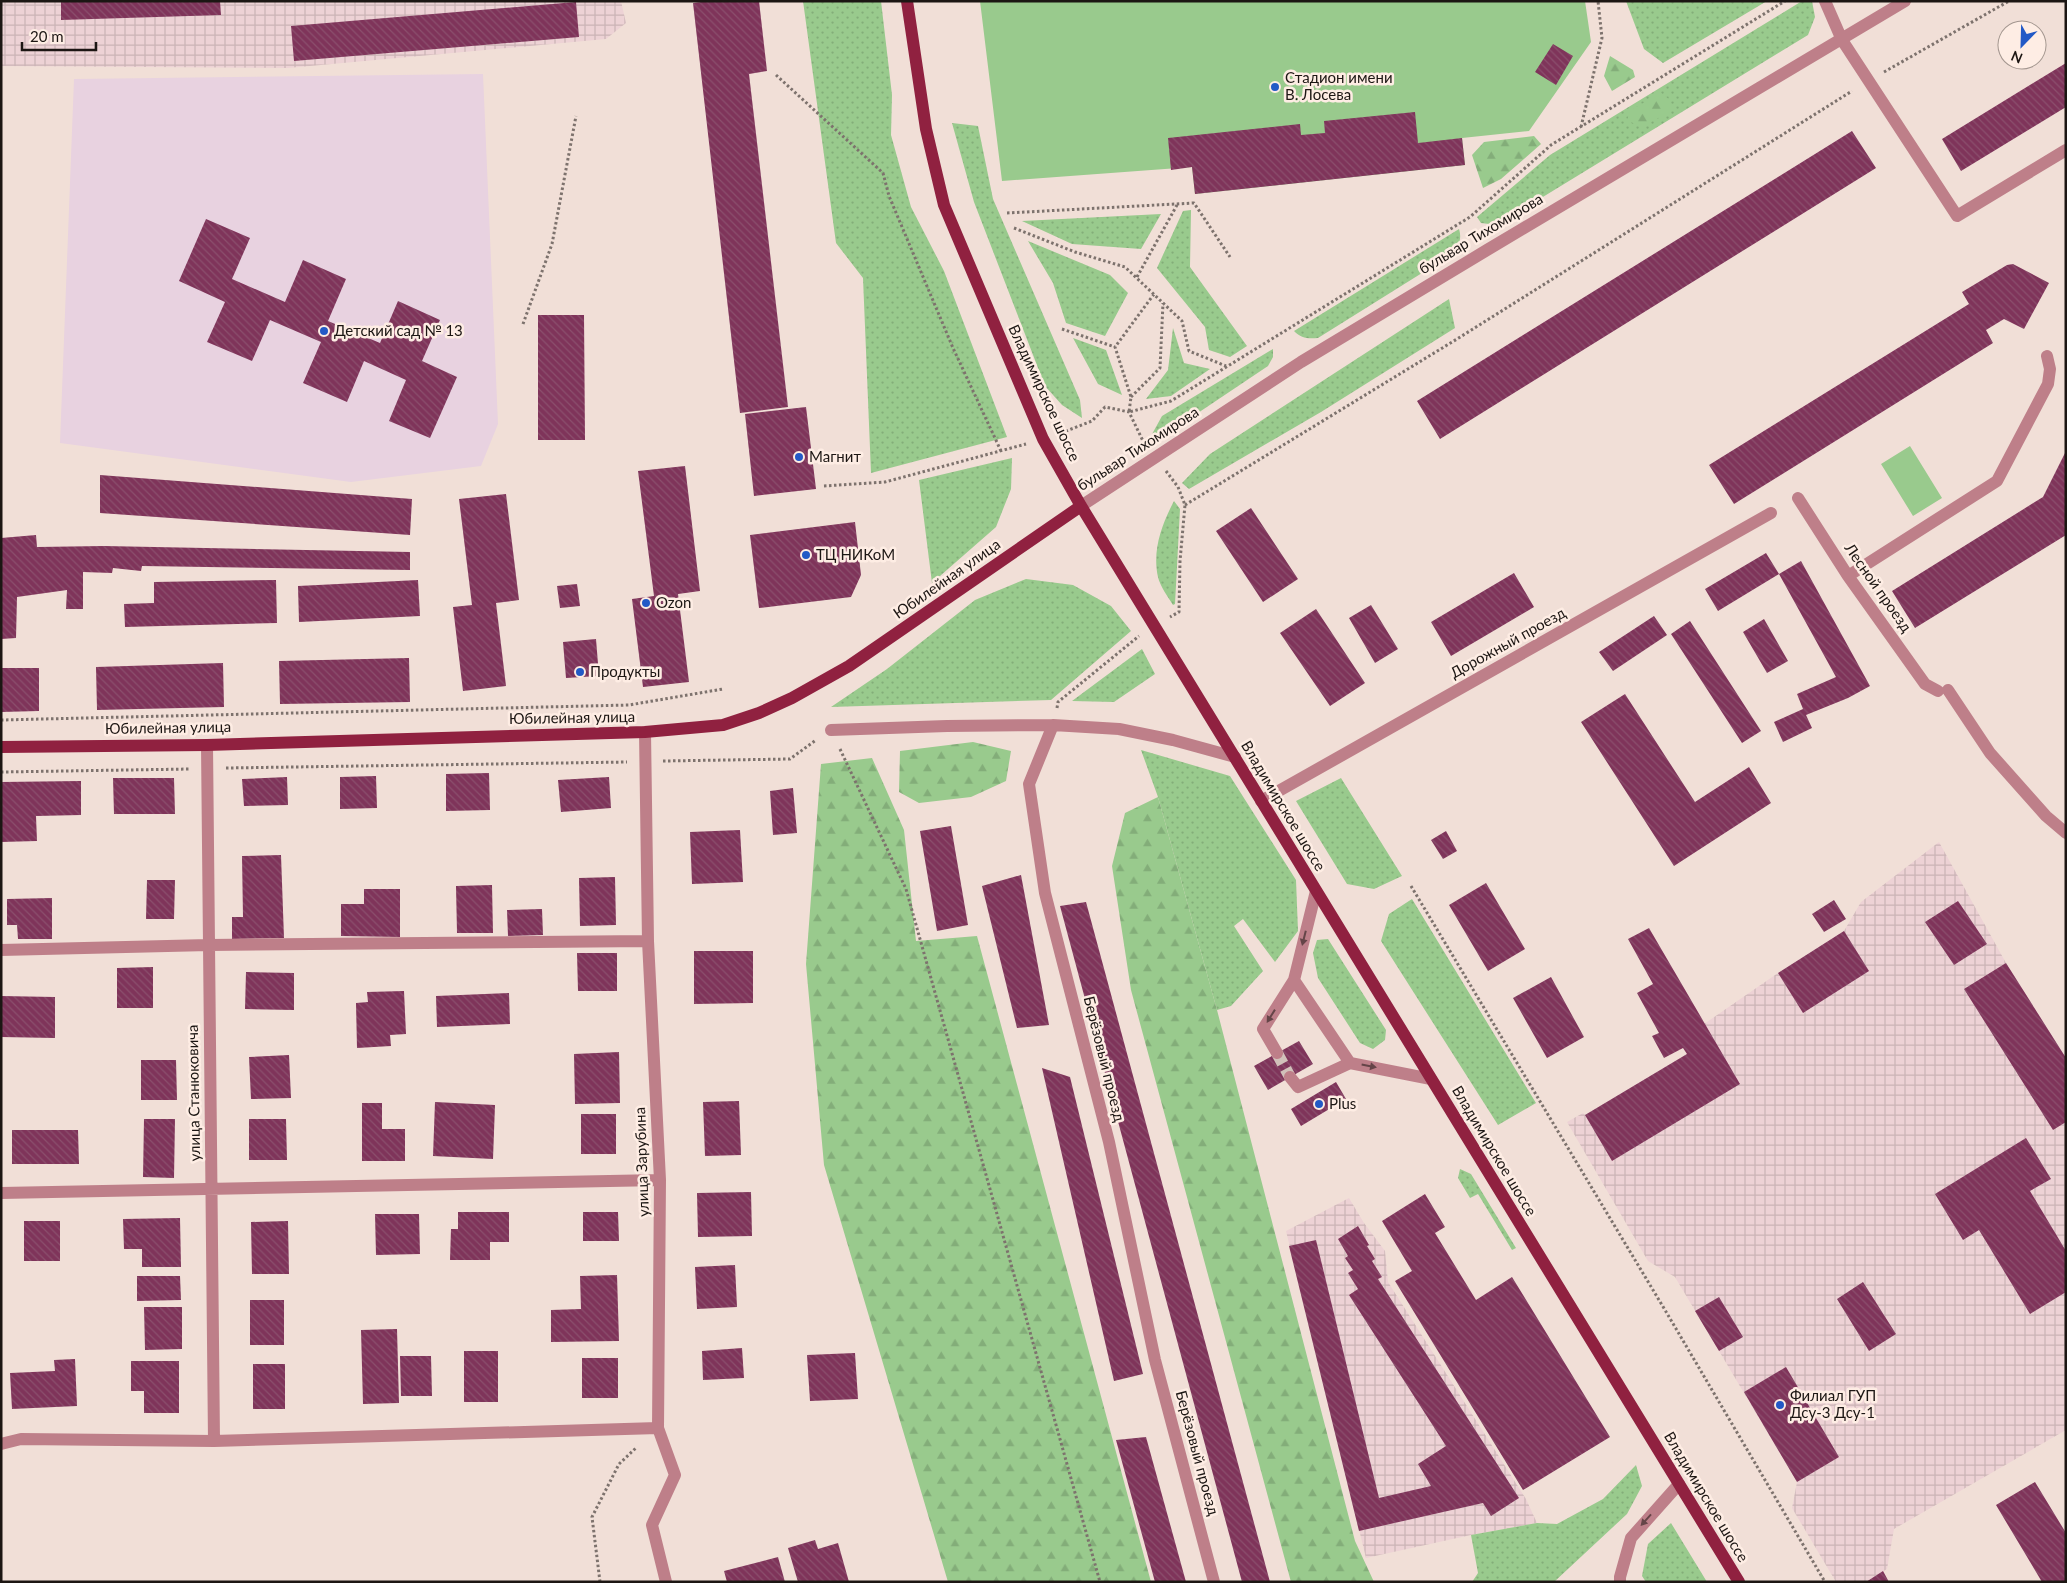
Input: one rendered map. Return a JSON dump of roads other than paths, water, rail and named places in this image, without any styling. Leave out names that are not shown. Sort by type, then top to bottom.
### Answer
[{"type":"main road","name":"Владимирское шоссе","points":[[907,1],[926,129],[944,205],[1043,439],[1081,506],[1739,1582]]},
{"type":"main road","name":"Юбилейная улица","points":[[1,747],[207,744],[644,732],[723,725],[759,713],[792,698],[849,666],[1081,506]]},
{"type":"street","points":[[1825,1],[1842,40],[1957,216],[2066,150]]},
{"type":"street","name":"бульвар Тихомирова","points":[[1081,506],[1327,347],[1905,1]]},
{"type":"street","points":[[1848,576],[1997,480],[2048,384],[2050,369],[2047,356]]},
{"type":"street","name":"Лесной проезд","points":[[1798,498],[1848,576],[1925,684],[1943,691],[1990,753],[2046,816],[2066,833]]},
{"type":"street","name":"Дорожный проезд","points":[[1261,801],[1771,513]]},
{"type":"street","points":[[831,730],[1053,725],[1119,729],[1172,740],[1234,757]]},
{"type":"street","name":"Берёзовый проезд","points":[[1053,725],[1029,784],[1045,893],[1109,1142],[1155,1360],[1214,1582]]},
{"type":"street","name":"улица Зарубина","points":[[644,732],[648,941],[660,1180],[658,1428],[675,1475],[652,1525],[666,1582]]},
{"type":"street","name":"улица Станюковича","points":[[207,744],[214,1440]]},
{"type":"street","points":[[1277,1053],[1263,1029],[1294,980],[1316,891]]},
{"type":"street","points":[[1,950],[209,945],[648,941]]},
{"type":"street","points":[[1294,980],[1350,1063]]},
{"type":"street","points":[[1290,1077],[1298,1087],[1350,1063],[1431,1079]]},
{"type":"street","points":[[1,1193],[660,1180]]},
{"type":"street","points":[[1,1444],[20,1440],[214,1440],[658,1428]]},
{"type":"street","points":[[1620,1582],[1631,1538],[1679,1484]]},
{"type":"tunnel","points":[[1277,1053],[1290,1077]]},
{"type":"place","name":"Стадион имени В. Лосева","points":[[1275,87]]},
{"type":"place","name":"Детский сад № 13","points":[[324,331]]},
{"type":"place","name":"Магнит","points":[[799,457]]},
{"type":"place","name":"ТЦ НИКоМ","points":[[806,555]]},
{"type":"place","name":"Ozon","points":[[646,603]]},
{"type":"place","name":"Продукты","points":[[580,672]]},
{"type":"place","name":"Plus","points":[[1319,1104]]},
{"type":"place","name":"Филиал ГУП Дсу-3 Дсу-1","points":[[1780,1405]]}]
